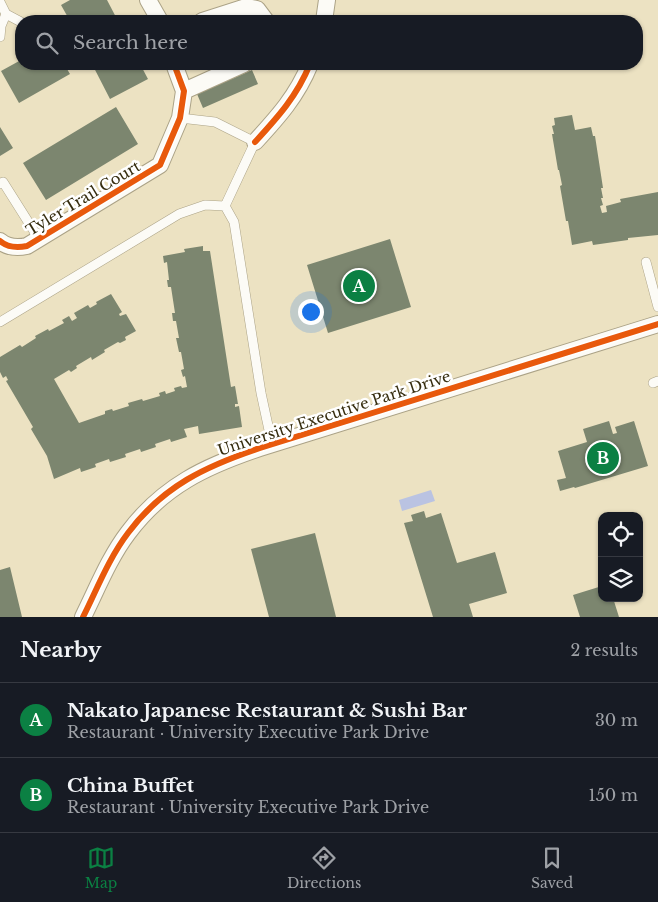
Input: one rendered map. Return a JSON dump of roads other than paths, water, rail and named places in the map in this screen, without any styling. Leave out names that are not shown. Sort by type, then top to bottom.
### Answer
[{"type":"street","points":[[148,0],[157,15]]},
{"type":"street","points":[[325,15],[327,0]]},
{"type":"street","points":[[221,15],[246,7],[257,9],[262,15]]},
{"type":"street","name":"Tyler Trail Court","points":[[0,241],[5,245],[18,248],[27,246],[160,166],[180,118],[184,91],[176,70]]},
{"type":"street","points":[[184,91],[231,70]]},
{"type":"street","points":[[255,142],[282,112],[296,92],[307,70]]},
{"type":"street","name":"University Executive Park Drive","points":[[83,617],[127,534],[155,503],[179,484],[210,466],[272,444],[658,324]]},
{"type":"lane","points":[[0,2],[6,14],[15,19]]},
{"type":"lane","points":[[0,37],[6,14]]},
{"type":"lane","points":[[180,118],[215,122],[255,142],[224,206]]},
{"type":"lane","points":[[0,184],[3,182],[39,239]]},
{"type":"lane","points":[[0,322],[179,214],[205,204],[224,206]]},
{"type":"lane","points":[[224,206],[234,222],[261,393],[272,444]]},
{"type":"lane","points":[[646,262],[658,307]]},
{"type":"water","points":[[431,490],[435,501],[402,511],[399,500]]},
{"type":"place","name":"Nakato Japanese Restaurant & Sushi Bar","points":[[359,286]]},
{"type":"place","name":"China Buffet","points":[[603,458]]}]
